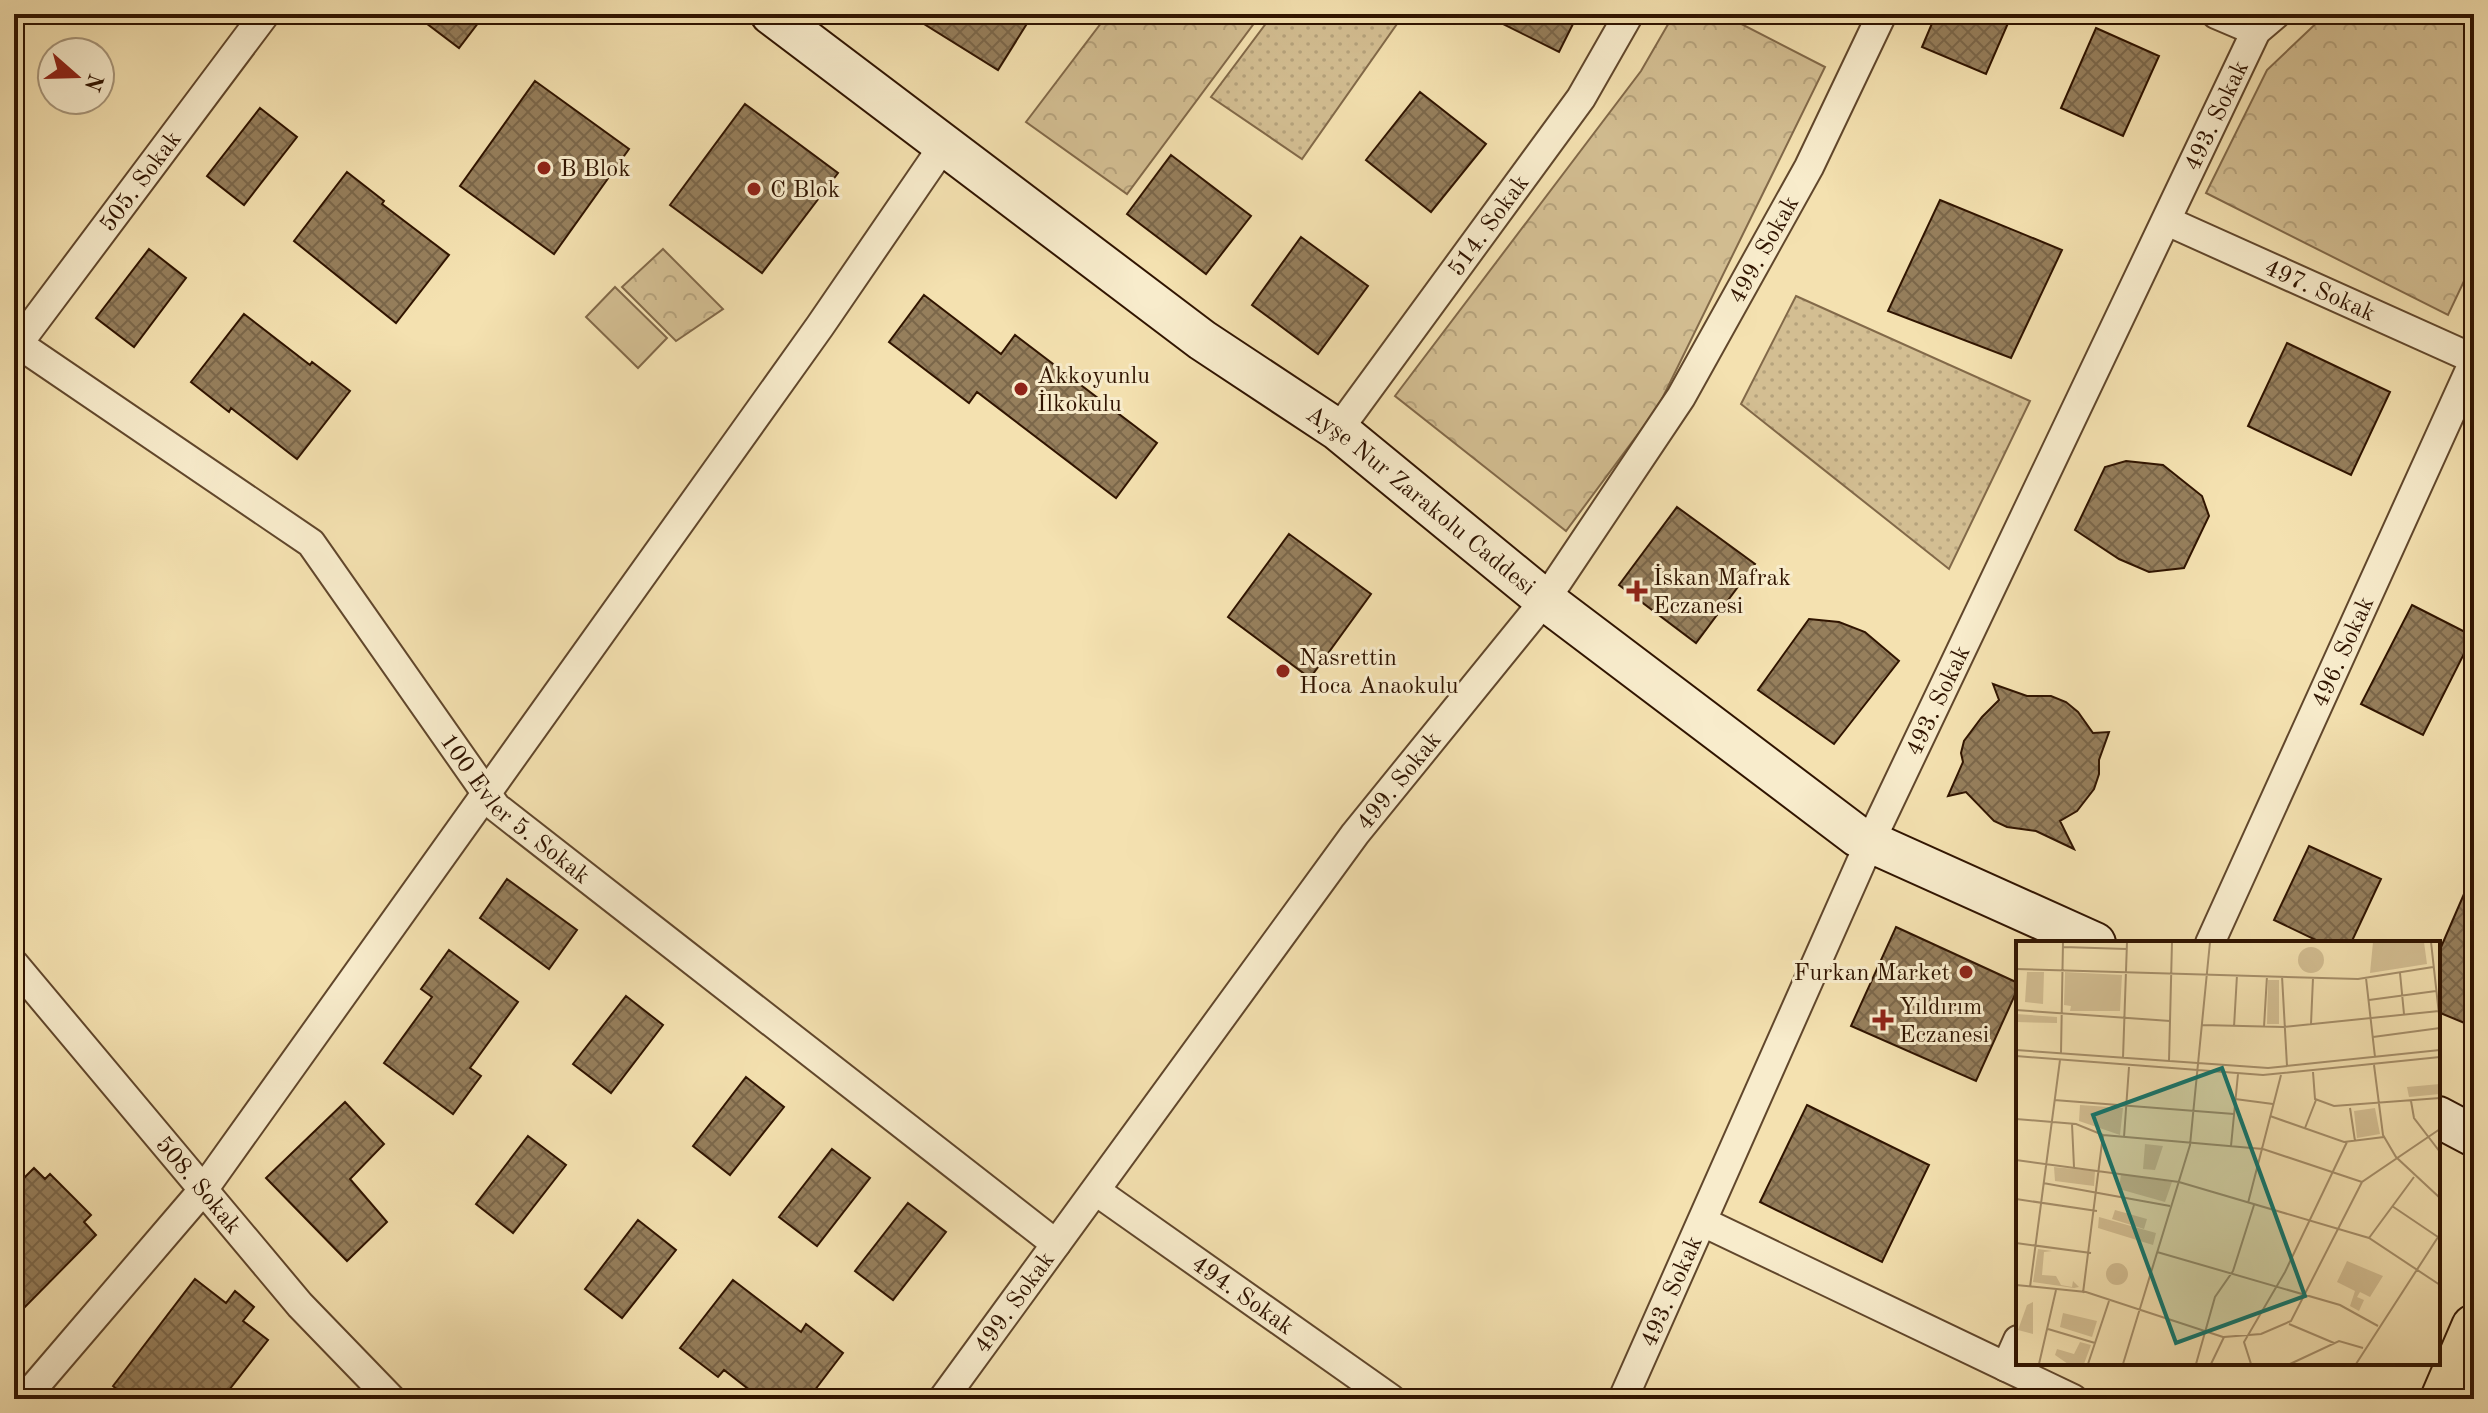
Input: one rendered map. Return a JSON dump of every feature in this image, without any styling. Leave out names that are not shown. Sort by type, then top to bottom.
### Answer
[{"type":"main road","points":[[2443,1399],[2474,1327]]},
{"type":"street","name":"505. Sokak","points":[[16,345],[265,14]]},
{"type":"street","name":"Ayşe Nur Zarakolu Caddesi","points":[[771,14],[1202,340],[1338,430],[1545,600],[1857,836],[2091,941]]},
{"type":"street","name":"514. Sokak","points":[[1338,430],[1581,98],[1629,14]]},
{"type":"street","name":"499. Sokak","points":[[943,1399],[1355,834],[1545,600],[1681,397],[1809,167],[1882,14]]},
{"type":"street","points":[[2216,14],[2266,23]]},
{"type":"street","name":"493. Sokak","points":[[1623,1399],[1870,842],[2167,221],[2266,23]]},
{"type":"street","points":[[24,1399],[203,1190],[820,326],[944,145]]},
{"type":"street","name":"497. Sokak","points":[[2167,221],[2474,360]]},
{"type":"street","name":"100 Evler 5. Sokak","points":[[16,345],[311,543],[496,807],[1056,1244]]},
{"type":"street","name":"496. Sokak","points":[[2211,941],[2474,360]]},
{"type":"street","name":"508. Sokak","points":[[14,964],[300,1305],[391,1399]]},
{"type":"street","points":[[2440,1118],[2474,1136]]},
{"type":"street","name":"494. Sokak","points":[[1096,1191],[1391,1399]]},
{"type":"street","points":[[1703,1222],[2073,1399]]},
{"type":"street","points":[[2006,1367],[2016,1344]]},
{"type":"green space","points":[[1108,14],[1261,14],[1127,194],[1026,122]]},
{"type":"green space","points":[[1273,14],[1404,14],[1302,159],[1211,97]]},
{"type":"green space","points":[[1674,14],[1722,14],[1825,67],[1658,407],[1566,531],[1395,396],[1641,71]]},
{"type":"green space","points":[[2326,14],[2474,14],[2474,260],[2448,315],[2206,193],[2267,70]]},
{"type":"green space","points":[[663,249],[723,309],[676,341],[622,287]]},
{"type":"green space","points":[[615,287],[667,338],[638,368],[586,317]]},
{"type":"green space","points":[[1796,296],[2030,401],[1949,569],[1741,404]]},
{"type":"building","points":[[414,14],[485,14],[459,48]]},
{"type":"building","points":[[908,14],[1033,14],[998,70]]},
{"type":"building","points":[[1483,14],[1578,14],[1559,52]]},
{"type":"building","points":[[1936,14],[2012,14],[1986,74],[1922,47]]},
{"type":"building","points":[[2096,28],[2159,56],[2123,136],[2061,108]]},
{"type":"building","name":"B Blok","points":[[535,81],[629,149],[554,254],[460,186]]},
{"type":"building","points":[[1420,92],[1486,144],[1431,212],[1366,160]]},
{"type":"building","name":"C Blok","points":[[745,104],[838,173],[762,273],[670,205]]},
{"type":"building","points":[[260,108],[297,137],[244,205],[207,176]]},
{"type":"building","points":[[1171,155],[1251,216],[1206,274],[1127,214]]},
{"type":"building","points":[[347,172],[384,201],[382,204],[449,255],[396,323],[294,241]]},
{"type":"building","points":[[1940,200],[2062,250],[2011,358],[1888,311]]},
{"type":"building","points":[[1301,237],[1368,286],[1318,354],[1252,305]]},
{"type":"building","points":[[149,249],[186,278],[134,347],[96,318]]},
{"type":"building","points":[[924,295],[1001,354],[1015,335],[1157,443],[1116,498],[977,392],[969,403],[889,342]]},
{"type":"building","points":[[244,314],[310,365],[312,362],[350,391],[297,459],[231,408],[229,412],[191,382]]},
{"type":"building","points":[[2287,343],[2390,392],[2351,475],[2248,426]]},
{"type":"building","points":[[2126,461],[2163,465],[2202,496],[2209,516],[2184,568],[2149,572],[2119,559],[2075,530],[2105,467]]},
{"type":"building","points":[[1677,507],[1755,564],[1696,643],[1619,585]]},
{"type":"building","points":[[1289,534],[1371,594],[1310,678],[1228,617]]},
{"type":"building","points":[[2412,605],[2473,636],[2423,735],[2361,704]]},
{"type":"building","points":[[1809,619],[1839,622],[1865,632],[1899,661],[1834,744],[1758,690]]},
{"type":"building","points":[[1993,684],[2027,696],[2051,696],[2066,702],[2078,712],[2093,733],[2109,732],[2099,760],[2094,789],[2077,811],[2060,821],[2074,849],[2036,831],[2007,827],[1994,821],[1966,792],[1948,796],[1963,762],[1961,753],[1964,741],[1999,700]]},
{"type":"building","points":[[2309,846],[2381,879],[2352,941],[2318,941],[2274,920]]},
{"type":"building","points":[[2474,871],[2474,1027],[2440,1013],[2440,949]]},
{"type":"building","points":[[507,879],[577,930],[549,969],[480,918]]},
{"type":"building","points":[[1896,927],[2016,982],[2016,992],[1976,1081],[1851,1026]]},
{"type":"building","points":[[449,950],[518,1002],[470,1068],[481,1076],[453,1114],[384,1063],[432,997],[421,989]]},
{"type":"building","points":[[626,996],[663,1025],[611,1093],[573,1064]]},
{"type":"building","points":[[746,1077],[784,1107],[730,1175],[693,1146]]},
{"type":"building","points":[[345,1102],[384,1144],[350,1179],[387,1222],[347,1261],[266,1178]]},
{"type":"building","points":[[1807,1105],[1929,1165],[1882,1262],[1760,1202]]},
{"type":"building","points":[[528,1136],[566,1165],[513,1233],[476,1204]]},
{"type":"building","points":[[832,1149],[870,1178],[817,1246],[779,1217]]},
{"type":"building","points":[[34,1168],[45,1179],[50,1174],[91,1215],[84,1222],[96,1235],[14,1318],[14,1188]]},
{"type":"building","points":[[908,1203],[946,1232],[893,1300],[855,1271]]},
{"type":"building","points":[[638,1220],[676,1250],[622,1318],[585,1289]]},
{"type":"building","points":[[195,1279],[226,1303],[235,1291],[254,1307],[243,1321],[268,1340],[222,1399],[129,1399],[113,1386]]},
{"type":"building","points":[[733,1280],[801,1332],[806,1324],[843,1353],[808,1399],[761,1399],[724,1370],[718,1377],[680,1348]]},
{"type":"place","name":"B Blok","points":[[544,168]]},
{"type":"place","name":"C Blok","points":[[754,189]]},
{"type":"place","name":"Akkoyunlu İlkokulu","points":[[1021,389]]},
{"type":"place","name":"İskan Mafrak Eczanesi","points":[[1637,591]]},
{"type":"place","name":"Nasrettin Hoca Anaokulu","points":[[1283,671]]},
{"type":"place","name":"Furkan Market","points":[[1966,972]]},
{"type":"place","name":"Yıldırım Eczanesi","points":[[1883,1020]]}]
